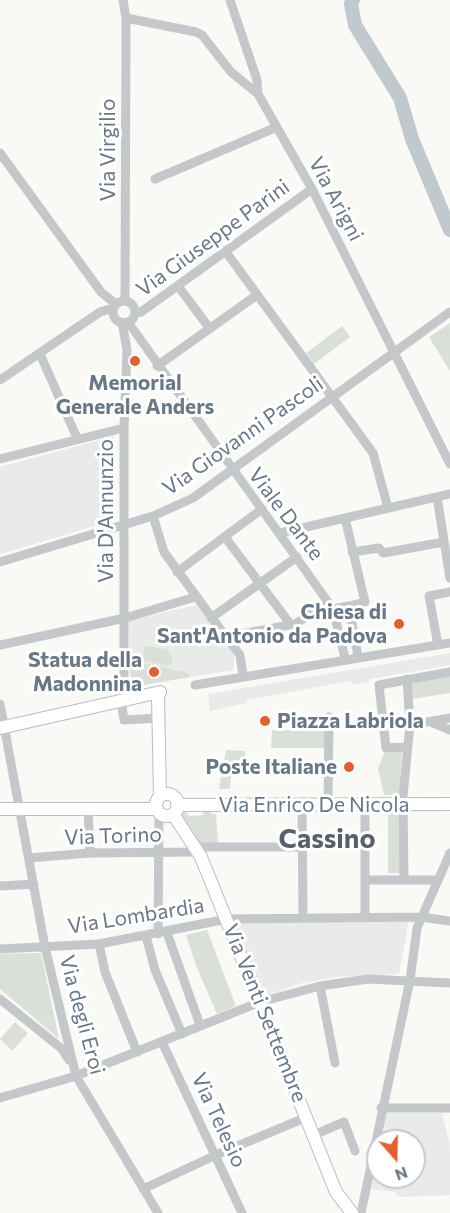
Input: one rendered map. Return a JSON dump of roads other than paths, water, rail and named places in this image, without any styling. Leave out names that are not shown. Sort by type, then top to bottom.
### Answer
[{"type":"main road","points":[[3,728],[160,692]]},
{"type":"main road","points":[[160,692],[161,802]]},
{"type":"main road","points":[[160,692],[165,698],[161,802]]},
{"type":"main road","name":"Via Venti Settembre","points":[[161,802],[173,796],[175,809],[196,849],[227,919],[336,1192],[352,1213]]},
{"type":"main road","points":[[0,809],[88,809],[161,802]]},
{"type":"main road","name":"Via Enrico De Nicola","points":[[161,802],[164,815],[175,809],[450,804]]},
{"type":"street","name":"Via Virgilio","points":[[118,304],[126,18],[123,0]]},
{"type":"street","points":[[230,0],[257,80],[258,94]]},
{"type":"street","name":"Via Arigni","points":[[126,18],[196,32],[202,36],[231,72],[258,94],[312,189],[450,464]]},
{"type":"street","points":[[155,179],[277,127]]},
{"type":"street","points":[[0,153],[101,292],[118,304]]},
{"type":"street","name":"Via Giuseppe Parini","points":[[135,312],[141,312],[312,189]]},
{"type":"street","points":[[226,252],[373,453],[388,508]]},
{"type":"street","points":[[178,286],[210,329]]},
{"type":"street","points":[[157,366],[257,295]]},
{"type":"street","points":[[0,380],[100,312],[118,304],[133,305],[135,312],[125,322]]},
{"type":"street","name":"Viale Dante","points":[[118,304],[115,318],[125,322],[331,606]]},
{"type":"street","name":"Via Giovanni Pascoli","points":[[0,562],[153,516],[193,498],[450,312]]},
{"type":"street","name":"Via D'Annunzio","points":[[122,700],[125,618],[124,428],[127,350],[125,322]]},
{"type":"street","points":[[40,354],[78,438]]},
{"type":"street","points":[[0,459],[124,428]]},
{"type":"street","points":[[280,533],[450,494]]},
{"type":"street","points":[[437,497],[450,578]]},
{"type":"street","points":[[177,572],[262,509]]},
{"type":"street","points":[[153,516],[164,552],[240,656],[243,676]]},
{"type":"street","points":[[226,637],[291,625],[331,606],[349,606],[364,602],[345,518]]},
{"type":"street","points":[[225,537],[262,583],[291,625]]},
{"type":"street","points":[[352,552],[379,548],[383,553],[444,542]]},
{"type":"street","points":[[211,618],[297,557]]},
{"type":"street","points":[[438,645],[429,596],[450,592]]},
{"type":"street","points":[[0,645],[125,618],[195,597]]},
{"type":"street","points":[[331,606],[345,658]]},
{"type":"street","points":[[349,606],[358,657]]},
{"type":"street","points":[[195,685],[345,658],[450,643]]},
{"type":"street","points":[[406,747],[386,748],[379,685],[450,672]]},
{"type":"street","points":[[404,880],[406,747],[410,725],[407,680]]},
{"type":"street","points":[[122,700],[124,720],[159,718]]},
{"type":"street","name":"Via degli Eroi","points":[[0,704],[45,947],[67,1049],[76,1076],[158,1213]]},
{"type":"street","points":[[328,806],[329,717]]},
{"type":"street","points":[[410,725],[450,718]]},
{"type":"street","points":[[431,722],[450,730]]},
{"type":"street","points":[[161,802],[160,847],[157,853],[163,933],[200,1025]]},
{"type":"street","points":[[365,805],[365,917]]},
{"type":"street","points":[[302,806],[303,918]]},
{"type":"street","points":[[88,809],[90,853]]},
{"type":"street","name":"Via Torino","points":[[28,858],[90,853],[157,853],[196,849],[302,847]]},
{"type":"street","points":[[361,1213],[421,917],[450,853]]},
{"type":"street","points":[[365,880],[436,880]]},
{"type":"street","points":[[0,886],[34,884]]},
{"type":"street","name":"Via Lombardia","points":[[0,949],[99,944],[227,919],[421,917],[450,921]]},
{"type":"street","points":[[147,936],[155,970],[182,1034]]},
{"type":"street","points":[[99,944],[105,972],[137,1052]]},
{"type":"street","points":[[0,1098],[76,1076],[260,1002],[320,986],[368,979],[450,983]]},
{"type":"street","points":[[320,986],[335,1063]]},
{"type":"street","points":[[0,999],[67,1049]]},
{"type":"street","name":"Via Telesio","points":[[162,1042],[242,1213]]},
{"type":"street","points":[[381,1108],[450,1108]]},
{"type":"street","points":[[143,1189],[216,1155],[307,1118]]},
{"type":"street","points":[[314,1135],[344,1122],[355,1151]]},
{"type":"waterway","points":[[353,0],[351,4],[355,25],[400,98],[412,139],[450,230]]},
{"type":"place","name":"Memorial Generale Anders","points":[[135,361]]},
{"type":"place","name":"Chiesa di Sant'Antonio da Padova","points":[[399,624]]},
{"type":"place","name":"Statua della Madonnina","points":[[154,672]]},
{"type":"place","name":"Piazza Labriola","points":[[265,721]]},
{"type":"place","name":"Poste Italiane","points":[[349,767]]},
{"type":"district","name":"Cassino","points":[[327,839]]}]
